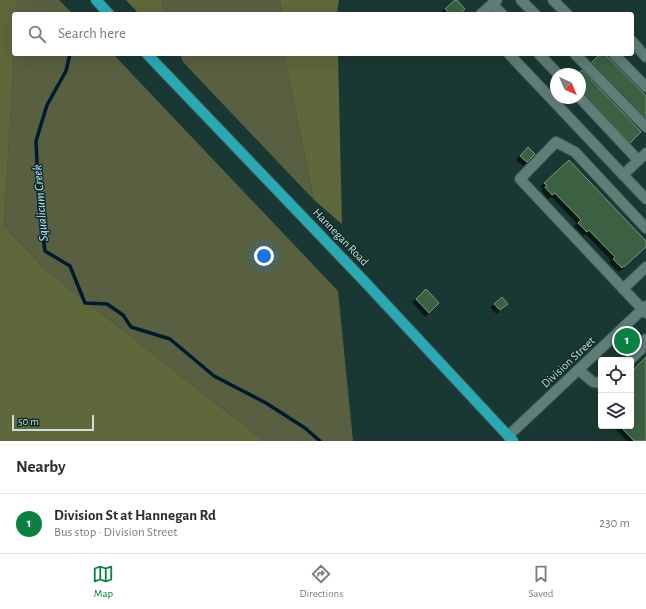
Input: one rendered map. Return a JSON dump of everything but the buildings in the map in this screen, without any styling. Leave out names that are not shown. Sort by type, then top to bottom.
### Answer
[{"type":"main road","points":[[96,0],[107,12]]},
{"type":"main road","name":"Hannegan Road","points":[[149,56],[365,282],[510,439]]},
{"type":"street","points":[[521,0],[533,12]]},
{"type":"street","points":[[554,0],[565,12]]},
{"type":"street","points":[[483,12],[494,2],[501,12]]},
{"type":"street","points":[[634,43],[645,52]]},
{"type":"street","points":[[511,56],[646,199]]},
{"type":"street","points":[[541,56],[552,68]]},
{"type":"street","points":[[579,56],[646,127]]},
{"type":"street","points":[[616,56],[646,87]]},
{"type":"street","points":[[586,104],[638,160]]},
{"type":"street","points":[[645,310],[623,289],[520,179],[556,142],[575,152],[646,228]]},
{"type":"street","points":[[623,175],[646,153]]},
{"type":"street","points":[[623,289],[646,267]]},
{"type":"street","name":"Division Street","points":[[510,439],[579,370],[645,310]]},
{"type":"street","points":[[633,357],[643,347],[646,339]]},
{"type":"street","points":[[579,370],[593,382],[598,383]]},
{"type":"green space","points":[[0,0],[16,0],[16,12],[12,12],[12,56],[14,56],[4,226],[46,270],[264,441],[0,441]]},
{"type":"green space","points":[[16,0],[59,0],[71,12],[16,12]]},
{"type":"green space","points":[[126,0],[161,0],[164,12],[137,12]]},
{"type":"green space","points":[[161,0],[280,0],[281,12],[164,12]]},
{"type":"green space","points":[[280,0],[339,0],[337,12],[281,12]]},
{"type":"green space","points":[[14,56],[115,56],[338,291],[353,441],[264,441],[46,270],[4,226]]},
{"type":"green space","points":[[181,56],[284,56],[314,200],[183,62]]},
{"type":"green space","points":[[284,56],[338,56],[342,224],[314,200]]},
{"type":"waterway","name":"Squalicum Creek","points":[[70,56],[66,71],[47,105],[36,141],[39,207],[45,251],[70,266],[85,303],[107,304],[123,315],[131,327],[170,339],[214,376],[266,403],[305,428],[320,441]]},
{"type":"place","name":"Division St at Hannegan Rd","points":[[627,341]]}]
